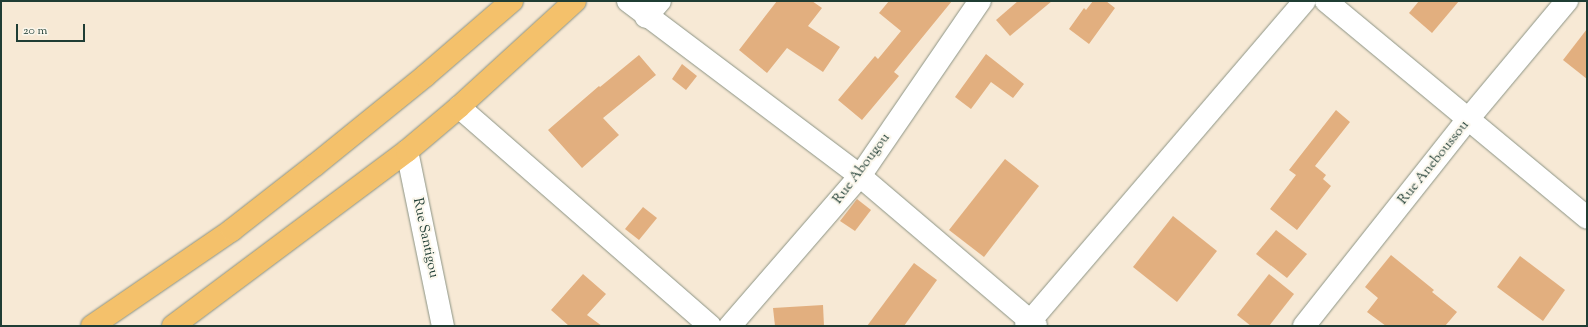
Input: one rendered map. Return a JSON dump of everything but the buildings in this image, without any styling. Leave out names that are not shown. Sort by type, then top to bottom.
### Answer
[{"type":"main road","points":[[92,326],[239,225],[425,76],[512,1]]},
{"type":"main road","points":[[173,326],[407,151],[459,107],[575,1]]},
{"type":"street","points":[[628,1],[653,9],[860,176],[1031,324],[1305,1]]},
{"type":"street","points":[[1326,1],[1469,118],[1587,218]]},
{"type":"street","name":"Rue Aneboussou","points":[[1304,326],[1469,118],[1567,1]]},
{"type":"street","name":"Rue Abougou","points":[[730,326],[860,176],[979,2]]},
{"type":"street","points":[[459,107],[710,326]]},
{"type":"street","name":"Rue Santigou","points":[[407,151],[443,326]]}]
